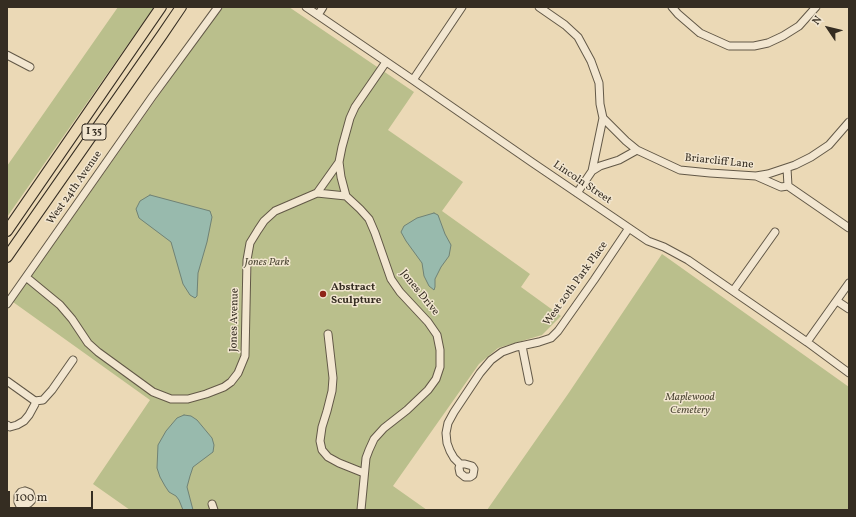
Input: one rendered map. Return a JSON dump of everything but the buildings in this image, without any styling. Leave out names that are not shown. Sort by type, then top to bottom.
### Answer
[{"type":"highway","name":"I 35","points":[[7,231],[161,7]]},
{"type":"highway","name":"I 35","points":[[7,257],[181,7]]},
{"type":"street","name":"West 24th Avenue","points":[[7,304],[218,7]]},
{"type":"street","name":"Lincoln Street","points":[[306,7],[648,241],[664,247],[688,260],[734,291],[849,373]]},
{"type":"street","points":[[318,15],[323,7]]},
{"type":"street","points":[[413,80],[462,7]]},
{"type":"street","points":[[538,7],[566,25],[578,37],[591,61],[599,83],[600,104],[603,118],[592,171],[578,193]]},
{"type":"street","points":[[672,7],[700,33],[729,46],[754,46],[768,43],[800,26],[816,7]]},
{"type":"street","points":[[7,55],[30,67]]},
{"type":"street","points":[[339,162],[317,193],[346,196],[339,162],[350,118],[355,107],[386,62]]},
{"type":"street","name":"Briarcliff Lane","points":[[603,118],[626,141],[638,150],[680,170],[756,176],[781,187],[788,186],[849,228]]},
{"type":"street","points":[[756,176],[795,166],[811,157],[829,145],[849,122]]},
{"type":"street","points":[[592,171],[600,166],[618,160],[638,150]]},
{"type":"street","points":[[787,168],[788,186]]},
{"type":"street","name":"Jones Avenue","points":[[26,277],[60,305],[72,319],[88,343],[153,392],[171,399],[188,399],[206,394],[224,387],[231,382],[238,373],[245,356],[247,260],[250,243],[264,221],[275,212],[317,193]]},
{"type":"street","name":"Jones Drive","points":[[346,196],[369,219],[391,279],[400,292],[428,322],[437,335],[440,350],[440,367],[436,378],[428,390],[407,410],[384,428],[374,439],[368,450],[364,473],[361,510]]},
{"type":"street","name":"West 20th Park Place","points":[[460,464],[454,458],[446,443],[448,423],[480,373],[491,360],[502,352],[551,338],[558,331],[630,228]]},
{"type":"street","points":[[734,291],[775,232]]},
{"type":"street","points":[[807,342],[849,283]]},
{"type":"street","points":[[837,301],[849,310]]},
{"type":"street","points":[[328,334],[333,378],[328,411],[322,427],[320,441],[322,450],[328,457],[364,473]]},
{"type":"street","points":[[522,346],[529,381]]},
{"type":"street","points":[[7,381],[35,401],[43,400],[73,360]]},
{"type":"street","points":[[7,425],[17,425],[24,421],[30,414],[35,401]]},
{"type":"green space","points":[[118,7],[154,7],[7,217],[7,166]]},
{"type":"green space","name":"Jones Park","points":[[221,7],[289,7],[414,92],[388,130],[463,182],[442,211],[530,274],[521,287],[561,316],[542,335],[498,348],[479,364],[393,486],[427,510],[130,510],[93,484],[150,400],[13,302]]},
{"type":"green space","name":"Maplewood Cemetery","points":[[662,254],[849,387],[849,510],[487,510],[568,394]]},
{"type":"shaded area","points":[[150,195],[210,211],[212,217],[207,242],[198,273],[197,296],[195,298],[190,295],[183,284],[171,242],[139,218],[136,209],[140,201]]},
{"type":"shaded area","points":[[434,213],[438,215],[451,245],[449,256],[435,279],[434,290],[429,286],[424,276],[422,263],[401,232],[404,226],[417,218]]},
{"type":"shaded area","points":[[184,415],[191,416],[197,420],[212,438],[214,445],[213,452],[193,467],[190,476],[187,487],[193,510],[183,510],[176,496],[169,492],[165,486],[157,468],[158,445],[166,431],[177,418]]},
{"type":"place","name":"Abstract Sculpture","points":[[323,294]]}]
